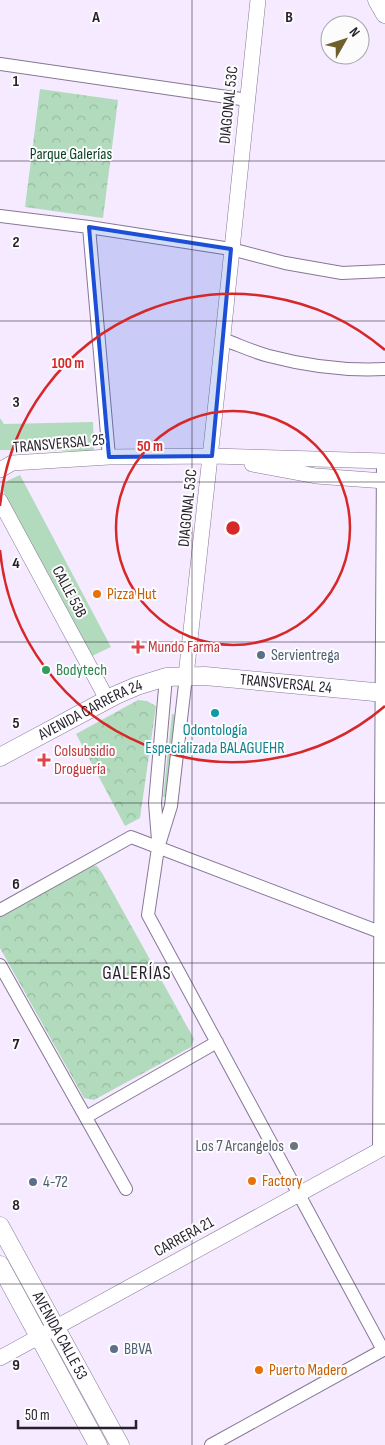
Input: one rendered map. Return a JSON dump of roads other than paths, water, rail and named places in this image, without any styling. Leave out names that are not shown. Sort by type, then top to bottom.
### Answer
[{"type":"main road","points":[[377,0],[385,14]]},
{"type":"main road","name":"AVENIDA CARRERA 24","points":[[0,757],[107,699],[136,686],[166,677],[186,676]]},
{"type":"main road","name":"TRANSVERSAL 24","points":[[186,676],[384,692]]},
{"type":"main road","name":"AVENIDA CALLE 53","points":[[0,1226],[120,1445]]},
{"type":"main road","name":"AVENIDA CALLE 53","points":[[0,1265],[98,1445]]},
{"type":"street","name":"DIAGONAL 53C","points":[[158,848],[172,806],[212,456],[222,338],[258,0]]},
{"type":"street","points":[[0,64],[248,100]]},
{"type":"street","points":[[0,216],[89,227],[232,249],[285,263],[342,273],[385,272]]},
{"type":"street","points":[[89,227],[109,457]]},
{"type":"street","points":[[222,338],[268,356],[317,366],[367,370],[385,368]]},
{"type":"street","name":"TRANSVERSAL 25","points":[[212,456],[316,476],[384,481]]},
{"type":"street","name":"TRANSVERSAL 25","points":[[0,470],[12,463],[109,457],[212,456],[384,461]]},
{"type":"street","points":[[382,1149],[384,461]]},
{"type":"street","name":"CALLE 53B","points":[[0,502],[107,699]]},
{"type":"street","points":[[166,677],[155,804],[158,848],[148,915],[384,1349],[211,1445]]},
{"type":"street","points":[[0,910],[131,837],[383,933]]},
{"type":"street","points":[[0,965],[126,1189]]},
{"type":"street","points":[[86,1117],[216,1042]]},
{"type":"street","name":"CARRERA 21","points":[[0,1358],[382,1149]]},
{"type":"place","name":"Pizza Hut","points":[[97,594]]},
{"type":"place","name":"Mundo Farma","points":[[138,647]]},
{"type":"place","name":"Servientrega","points":[[261,655]]},
{"type":"place","name":"Bodytech","points":[[46,670]]},
{"type":"place","name":"Odontología Especializada BALAGUEHR","points":[[215,713]]},
{"type":"place","name":"Colsubsidio Droguería","points":[[44,760]]},
{"type":"place","name":"Los 7 Arcangelos","points":[[294,1146]]},
{"type":"place","name":"Factory","points":[[252,1181]]},
{"type":"place","name":"4-72","points":[[33,1182]]},
{"type":"place","name":"BBVA","points":[[114,1349]]},
{"type":"place","name":"Puerto Madero","points":[[259,1370]]},
{"type":"district","name":"GALERÍAS","points":[[137,973]]},
{"type":"park label","name":"Parque Galerías","points":[[71,154]]}]
